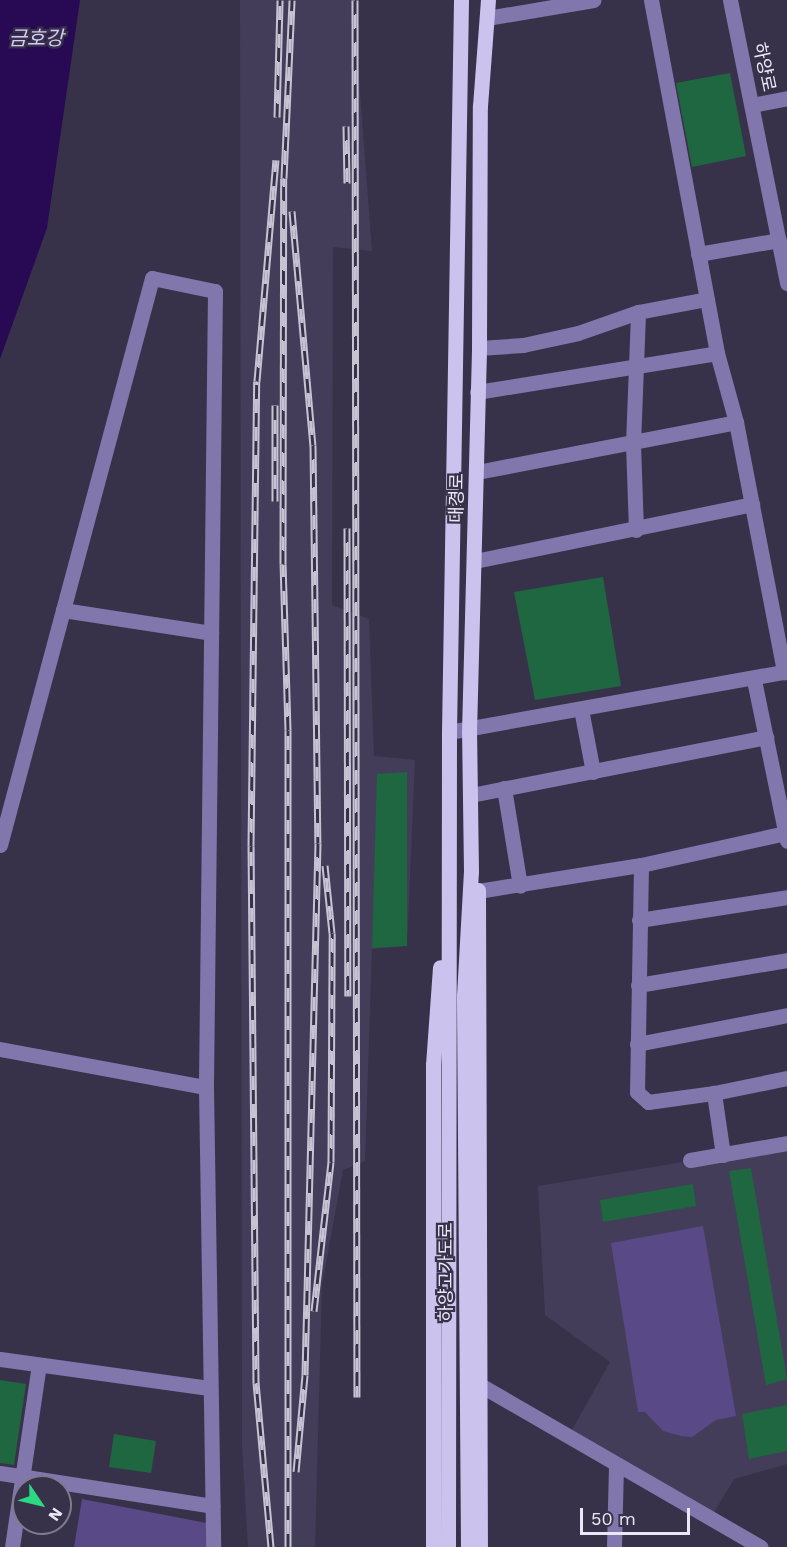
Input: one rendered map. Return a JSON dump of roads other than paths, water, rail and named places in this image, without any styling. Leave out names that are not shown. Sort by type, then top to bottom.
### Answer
[{"type":"main road","name":"대경로","points":[[448,996],[449,732],[461,0]]},
{"type":"main road","name":"대경로","points":[[464,996],[471,871],[469,732],[477,472],[480,106],[488,0]]},
{"type":"main road","points":[[471,871],[478,891],[480,1547]]},
{"type":"main road","points":[[433,1547],[433,1065],[438,972],[448,932]]},
{"type":"main road","name":"하양고가도로","points":[[448,996],[448,1547]]},
{"type":"main road","name":"하양고가도로","points":[[464,996],[468,1547]]},
{"type":"street","points":[[487,18],[569,2],[592,0]]},
{"type":"street","points":[[449,732],[469,732],[581,709],[754,680],[786,671],[736,422],[717,353],[651,0]]},
{"type":"street","name":"하양로","points":[[730,0],[787,283]]},
{"type":"street","points":[[752,105],[787,99]]},
{"type":"street","points":[[699,254],[778,240]]},
{"type":"street","points":[[0,845],[152,278],[215,291],[206,1087],[208,1388],[213,1547]]},
{"type":"street","points":[[479,348],[523,345],[578,333],[638,312],[707,299]]},
{"type":"street","points":[[636,530],[633,444],[638,312]]},
{"type":"street","points":[[477,392],[717,353]]},
{"type":"street","points":[[477,472],[633,444],[736,422]]},
{"type":"street","points":[[475,561],[636,530],[752,504]]},
{"type":"street","points":[[63,610],[211,633]]},
{"type":"street","points":[[478,891],[520,886],[786,838],[754,680]]},
{"type":"street","points":[[581,709],[593,772]]},
{"type":"street","points":[[471,795],[766,736]]},
{"type":"street","points":[[504,788],[520,886]]},
{"type":"street","points":[[640,865],[637,1092],[648,1102],[714,1093],[787,1078]]},
{"type":"street","points":[[639,920],[787,897]]},
{"type":"street","points":[[638,985],[787,960]]},
{"type":"street","points":[[637,1044],[787,1015]]},
{"type":"street","points":[[0,1049],[206,1087]]},
{"type":"street","points":[[714,1093],[723,1155]]},
{"type":"street","points":[[690,1160],[787,1143]]},
{"type":"street","points":[[0,1359],[208,1388]]},
{"type":"street","points":[[23,1475],[39,1365]]},
{"type":"street","points":[[480,1385],[754,1545]]},
{"type":"street","points":[[614,1547],[616,1464]]},
{"type":"street","points":[[72,1485],[212,1506]]},
{"type":"water","name":"금호강","points":[[0,0],[80,0],[47,228],[0,359]]},
{"type":"railway","points":[[277,117],[280,0]]},
{"type":"railway","points":[[288,1547],[288,730],[283,564],[284,178],[292,0]]},
{"type":"railway","points":[[355,0],[357,1397]]},
{"type":"railway","points":[[346,126],[347,183]]},
{"type":"railway","points":[[271,1547],[256,1383],[251,846],[257,381],[276,160]]},
{"type":"railway","points":[[292,211],[313,445],[318,843],[305,1375],[296,1472]]},
{"type":"railway","points":[[275,405],[275,501]]},
{"type":"railway","points":[[347,528],[348,996]]},
{"type":"railway","points":[[314,1311],[331,1162],[332,933],[325,865]]}]
